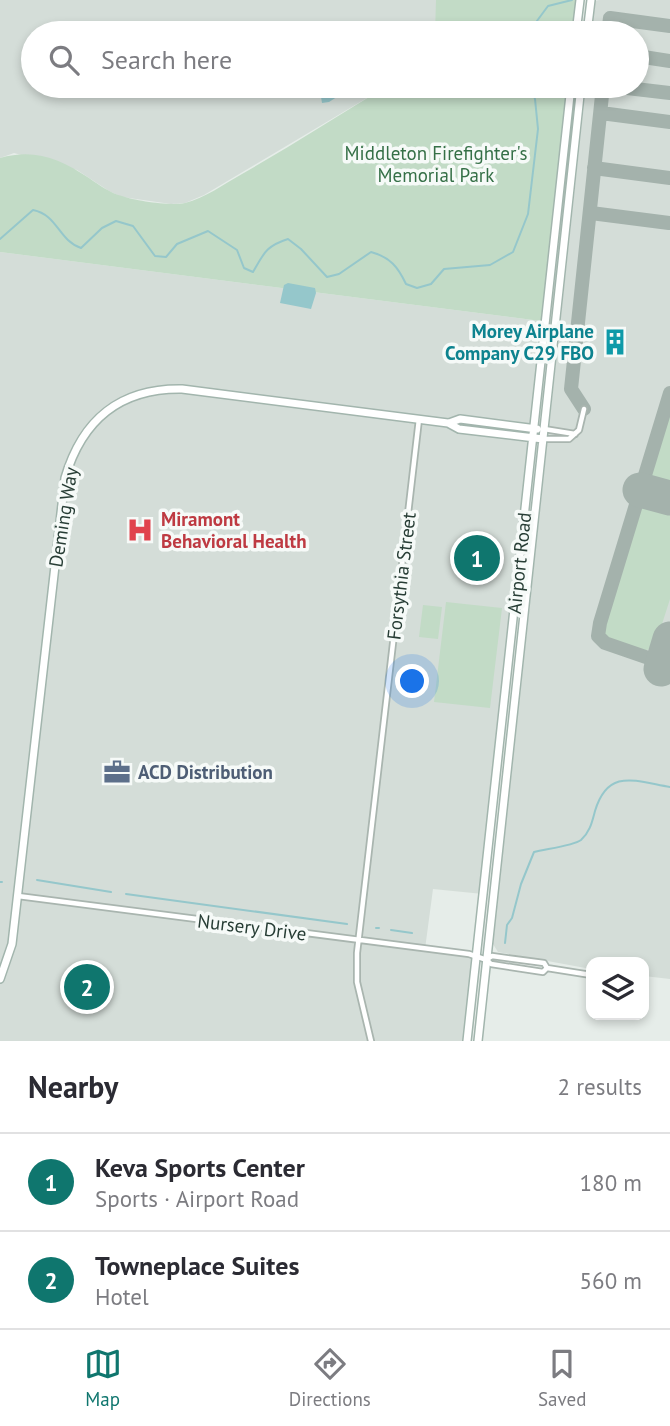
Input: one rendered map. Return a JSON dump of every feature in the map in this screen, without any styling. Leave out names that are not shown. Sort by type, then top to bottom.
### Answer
[{"type":"street","points":[[588,21],[591,0]]},
{"type":"street","points":[[578,21],[580,2]]},
{"type":"street","name":"Airport Road","points":[[467,1041],[569,98]]},
{"type":"street","name":"Airport Road","points":[[478,1041],[580,98]]},
{"type":"street","name":"Deming Way","points":[[0,979],[12,944],[65,478],[74,452],[88,429],[100,416],[115,405],[145,392],[169,388],[419,419],[448,423],[459,429],[543,439]]},
{"type":"street","points":[[543,439],[564,440],[575,434],[579,430],[584,410]]},
{"type":"street","name":"Forsythia Street","points":[[371,1041],[357,982],[358,940],[419,419]]},
{"type":"street","name":"Deming Way","points":[[448,423],[460,419],[544,429]]},
{"type":"street","points":[[544,429],[575,434]]},
{"type":"street","name":"Nursery Drive","points":[[17,896],[477,956],[494,965],[543,972],[547,968]]},
{"type":"street","points":[[486,960],[492,956],[527,960],[544,963],[547,968],[586,974]]},
{"type":"shaded area","points":[[0,0],[436,0],[436,21],[21,21],[21,98],[367,98],[204,195],[185,203],[171,204],[122,197],[77,170],[14,153],[0,158]]},
{"type":"shaded area","points":[[670,0],[670,979],[649,977],[649,957],[586,957],[586,968],[498,952],[493,944],[585,98],[649,98],[649,21],[593,21],[595,1]]},
{"type":"shaded area","points":[[0,252],[541,321],[533,398],[535,415],[483,894],[433,889],[425,949],[476,956],[467,1041],[0,1041]]},
{"type":"green space","points":[[436,0],[577,0],[574,21],[435,21]]},
{"type":"green space","name":"Middleton Firefighter's Memorial Park","points":[[368,98],[566,98],[541,321],[0,252],[0,158],[25,154],[47,157],[68,165],[118,195],[171,204],[200,198]]},
{"type":"green space","points":[[670,406],[670,485],[649,479]]},
{"type":"green space","points":[[640,507],[670,515],[670,599],[655,646],[644,650],[622,646],[610,639],[605,635],[604,625]]},
{"type":"green space","points":[[446,602],[502,608],[490,708],[434,702]]},
{"type":"green space","points":[[423,605],[442,607],[438,639],[419,637]]},
{"type":"water","points":[[321,98],[335,98],[329,102],[322,103]]},
{"type":"water","points":[[288,283],[315,288],[311,309],[280,303],[284,285]]},
{"type":"waterway","points":[[537,21],[548,6],[572,0]]},
{"type":"waterway","points":[[0,239],[33,210],[48,217],[67,239],[81,248],[102,228],[116,221],[133,226],[155,256],[166,257],[177,244],[208,231],[237,250],[244,268],[253,272],[266,251],[288,239],[327,277],[339,274],[371,252],[393,264],[406,284],[417,288],[431,284],[444,269],[490,265],[513,252],[528,214],[538,129],[535,98]]},
{"type":"waterway","points":[[505,943],[507,925],[512,918],[521,884],[534,852],[566,846],[581,840],[587,834],[601,797],[607,788],[615,783],[634,781],[670,787]]},
{"type":"waterway","points":[[37,880],[111,892]]},
{"type":"waterway","points":[[126,894],[347,924]]},
{"type":"waterway","points":[[391,930],[412,933]]},
{"type":"taxiway","points":[[610,21],[610,18],[632,21]]},
{"type":"taxiway","points":[[649,23],[670,26]]},
{"type":"taxiway","points":[[649,58],[670,61]]},
{"type":"taxiway","points":[[649,91],[670,93]]},
{"type":"taxiway","points":[[584,409],[571,389],[602,98]]},
{"type":"taxiway","points":[[601,113],[670,122]]},
{"type":"taxiway","points":[[594,168],[670,178]]},
{"type":"taxiway","points":[[591,213],[669,223]]},
{"type":"taxiway","points":[[663,663],[605,643],[598,636],[670,393]]},
{"type":"runway","points":[[640,490],[670,498]]},
{"type":"runway","points":[[661,669],[670,639]]},
{"type":"place","name":"Morey Airplane Company C29 FBO","points":[[615,342]]},
{"type":"place","name":"Miramont Behavioral Health","points":[[140,530]]},
{"type":"place","name":"Keva Sports Center","points":[[477,558]]},
{"type":"place","name":"ACD Distribution","points":[[117,772]]},
{"type":"place","name":"Towneplace Suites","points":[[87,987]]}]
